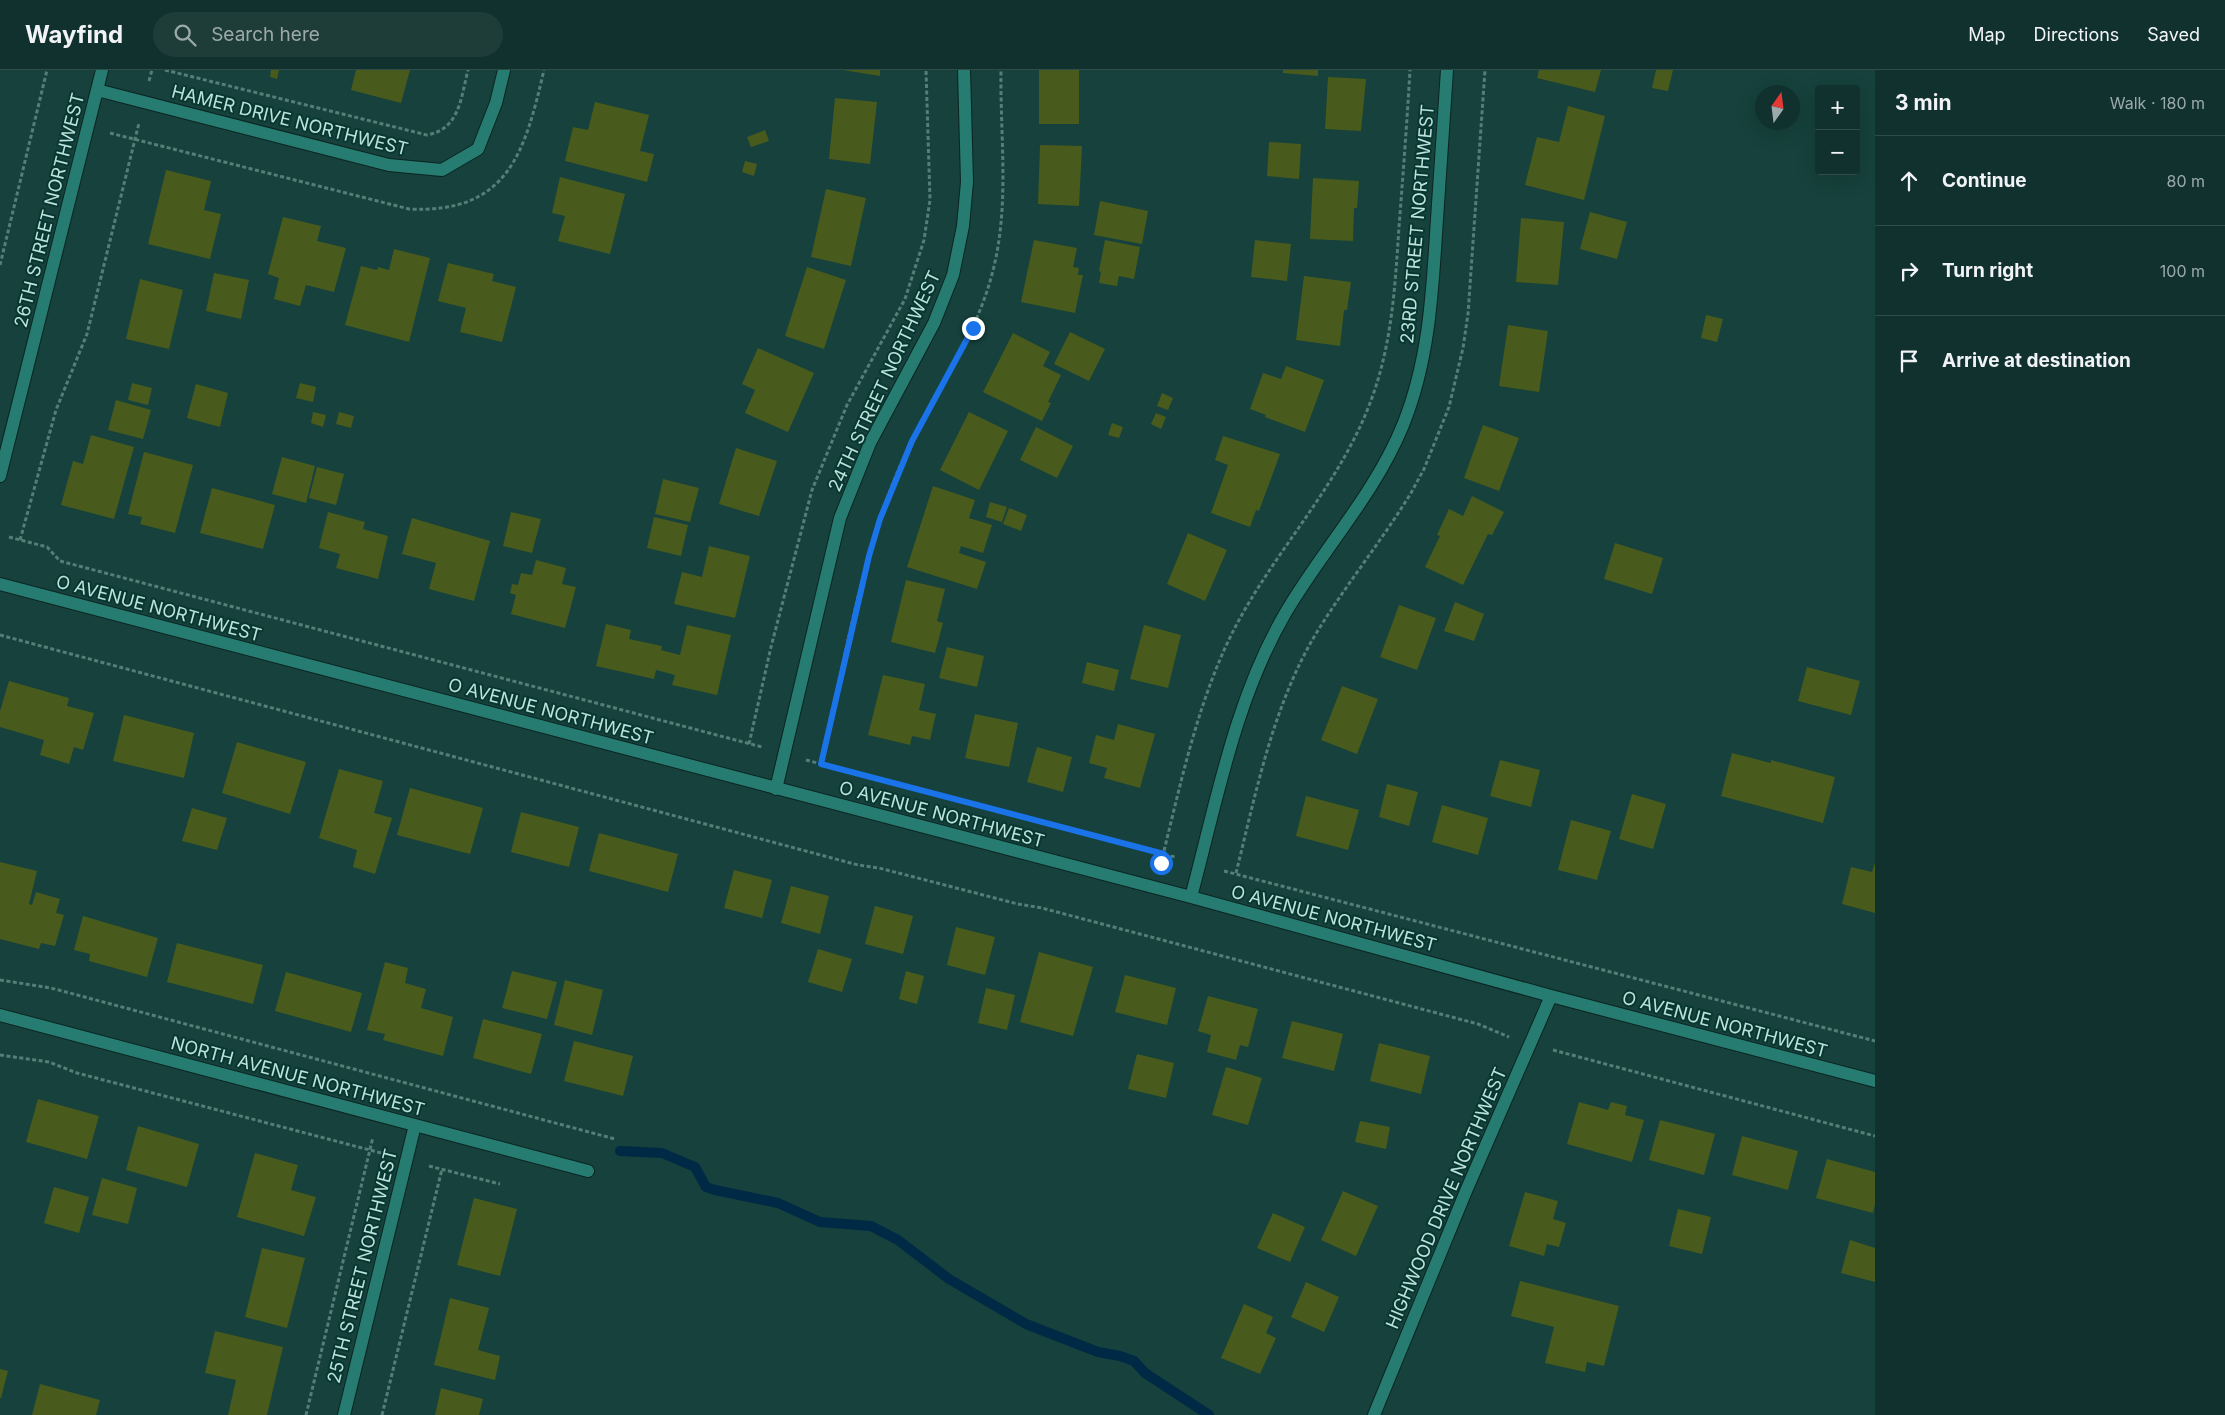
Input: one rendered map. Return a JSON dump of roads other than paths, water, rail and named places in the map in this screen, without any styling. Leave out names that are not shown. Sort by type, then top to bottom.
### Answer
[{"type":"street","name":"26TH STREET NORTHWEST","points":[[0,476],[102,70]]},
{"type":"street","name":"HAMER DRIVE NORTHWEST","points":[[97,90],[389,165],[442,170],[478,149],[496,103],[504,70]]},
{"type":"street","name":"24TH STREET NORTHWEST","points":[[776,788],[840,518],[870,443],[934,323],[953,275],[963,226],[968,182],[964,70]]},
{"type":"street","name":"23RD STREET NORTHWEST","points":[[1192,897],[1237,721],[1258,666],[1286,612],[1381,471],[1403,425],[1420,375],[1430,322],[1447,70]]},
{"type":"street","name":"O AVENUE NORTHWEST","points":[[0,584],[1192,897],[1551,996],[1875,1081]]},
{"type":"street","name":"HIGHWOOD DRIVE NORTHWEST","points":[[1374,1415],[1466,1191],[1551,996]]},
{"type":"street","name":"NORTH AVENUE NORTHWEST","points":[[0,1015],[588,1171]]},
{"type":"street","name":"25TH STREET NORTHWEST","points":[[344,1415],[415,1125]]},
{"type":"waterway","points":[[620,1151],[662,1153],[695,1167],[706,1187],[778,1203],[820,1222],[871,1226],[898,1240],[949,1279],[1026,1324],[1098,1352],[1134,1361],[1145,1373],[1209,1415]]}]
